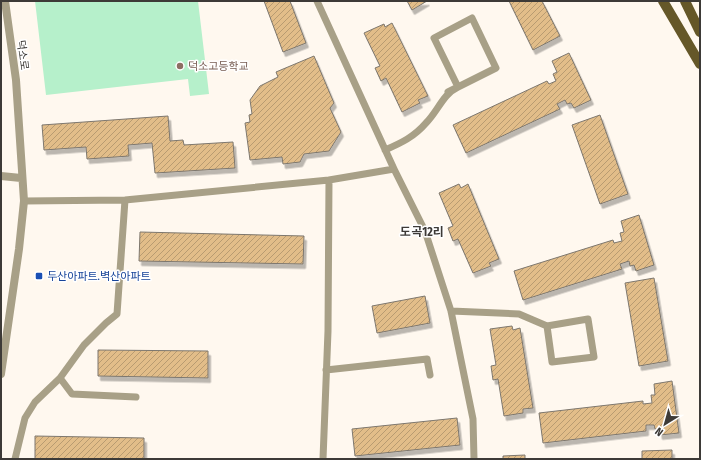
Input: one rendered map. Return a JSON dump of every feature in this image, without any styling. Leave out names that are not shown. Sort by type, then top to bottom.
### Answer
[{"type":"main road","points":[[663,1],[700,64]]},
{"type":"main road","points":[[685,1],[700,32]]},
{"type":"street","name":"덕소로","points":[[1,374],[19,249],[24,201],[21,178],[16,80],[5,1]]},
{"type":"street","points":[[1,176],[21,178]]},
{"type":"lane","points":[[316,1],[394,169],[425,231],[451,311],[472,419],[474,459]]},
{"type":"lane","points":[[385,150],[412,138],[439,108],[448,92],[458,86],[434,38],[472,18],[496,68],[448,92]]},
{"type":"lane","points":[[24,201],[125,200],[329,180],[394,169]]},
{"type":"lane","points":[[323,459],[329,180]]},
{"type":"lane","points":[[15,459],[25,418],[35,402],[60,378],[84,345],[117,314],[125,200]]},
{"type":"lane","points":[[451,311],[519,314],[547,326],[588,319],[594,357],[552,362],[547,326]]},
{"type":"lane","points":[[326,370],[427,359],[430,375]]},
{"type":"lane","points":[[60,378],[72,394],[136,397]]},
{"type":"green space","points":[[35,1],[198,1],[209,94],[190,96],[188,79],[46,95]]},
{"type":"building","points":[[264,1],[290,1],[306,43],[283,52]]},
{"type":"building","points":[[407,1],[427,1],[412,10]]},
{"type":"building","points":[[509,1],[542,1],[560,36],[533,50]]},
{"type":"building","points":[[392,23],[428,96],[418,100],[420,103],[402,112],[386,78],[381,81],[375,68],[380,66],[364,33],[384,24],[385,27]]},
{"type":"building","points":[[569,53],[591,100],[574,108],[571,103],[567,104],[565,100],[557,104],[560,109],[466,153],[453,125],[547,81],[549,84],[556,81],[553,74],[557,72],[552,61]]},
{"type":"building","points":[[314,56],[334,103],[330,108],[341,132],[329,151],[304,154],[300,162],[283,164],[282,157],[250,160],[245,123],[250,122],[249,115],[252,114],[250,100],[260,86],[278,77],[276,72]]},
{"type":"building","points":[[600,115],[628,194],[600,204],[572,125]]},
{"type":"building","points":[[168,116],[170,141],[183,140],[184,145],[233,142],[235,168],[155,173],[152,143],[128,145],[129,156],[87,159],[86,147],[44,150],[42,125]]},
{"type":"building","points":[[459,184],[461,188],[468,184],[499,259],[489,263],[491,266],[473,273],[458,239],[453,241],[448,228],[453,226],[439,193]]},
{"type":"building","points":[[639,215],[654,265],[636,271],[634,265],[630,266],[629,261],[620,264],[622,269],[523,300],[514,271],[613,240],[614,243],[622,241],[620,233],[624,232],[621,221]]},
{"type":"building","points":[[140,232],[304,236],[303,264],[139,261]]},
{"type":"building","points":[[654,278],[668,361],[639,366],[625,283]]},
{"type":"building","points":[[425,296],[430,323],[377,333],[372,306]]},
{"type":"building","points":[[512,326],[513,330],[520,328],[533,408],[523,409],[523,413],[504,416],[498,379],[493,380],[491,366],[496,365],[490,329]]},
{"type":"building","points":[[98,350],[208,351],[208,378],[98,376]]},
{"type":"building","points":[[672,381],[679,433],[660,435],[659,429],[655,429],[654,425],[646,425],[646,431],[543,443],[539,413],[643,401],[643,404],[652,403],[651,395],[655,395],[654,384]]},
{"type":"building","points":[[457,418],[460,445],[355,456],[352,429]]},
{"type":"building","points":[[35,436],[144,438],[144,459],[35,459]]},
{"type":"building","points":[[672,450],[672,459],[642,459],[642,451]]},
{"type":"building","points":[[525,455],[525,459],[503,459],[503,456]]},
{"type":"place","name":"덕소고등학교","points":[[180,66]]},
{"type":"place","name":"두산아파트.벽산아파트","points":[[39,276]]},
{"type":"district","name":"도곡12리","points":[[422,232]]}]
